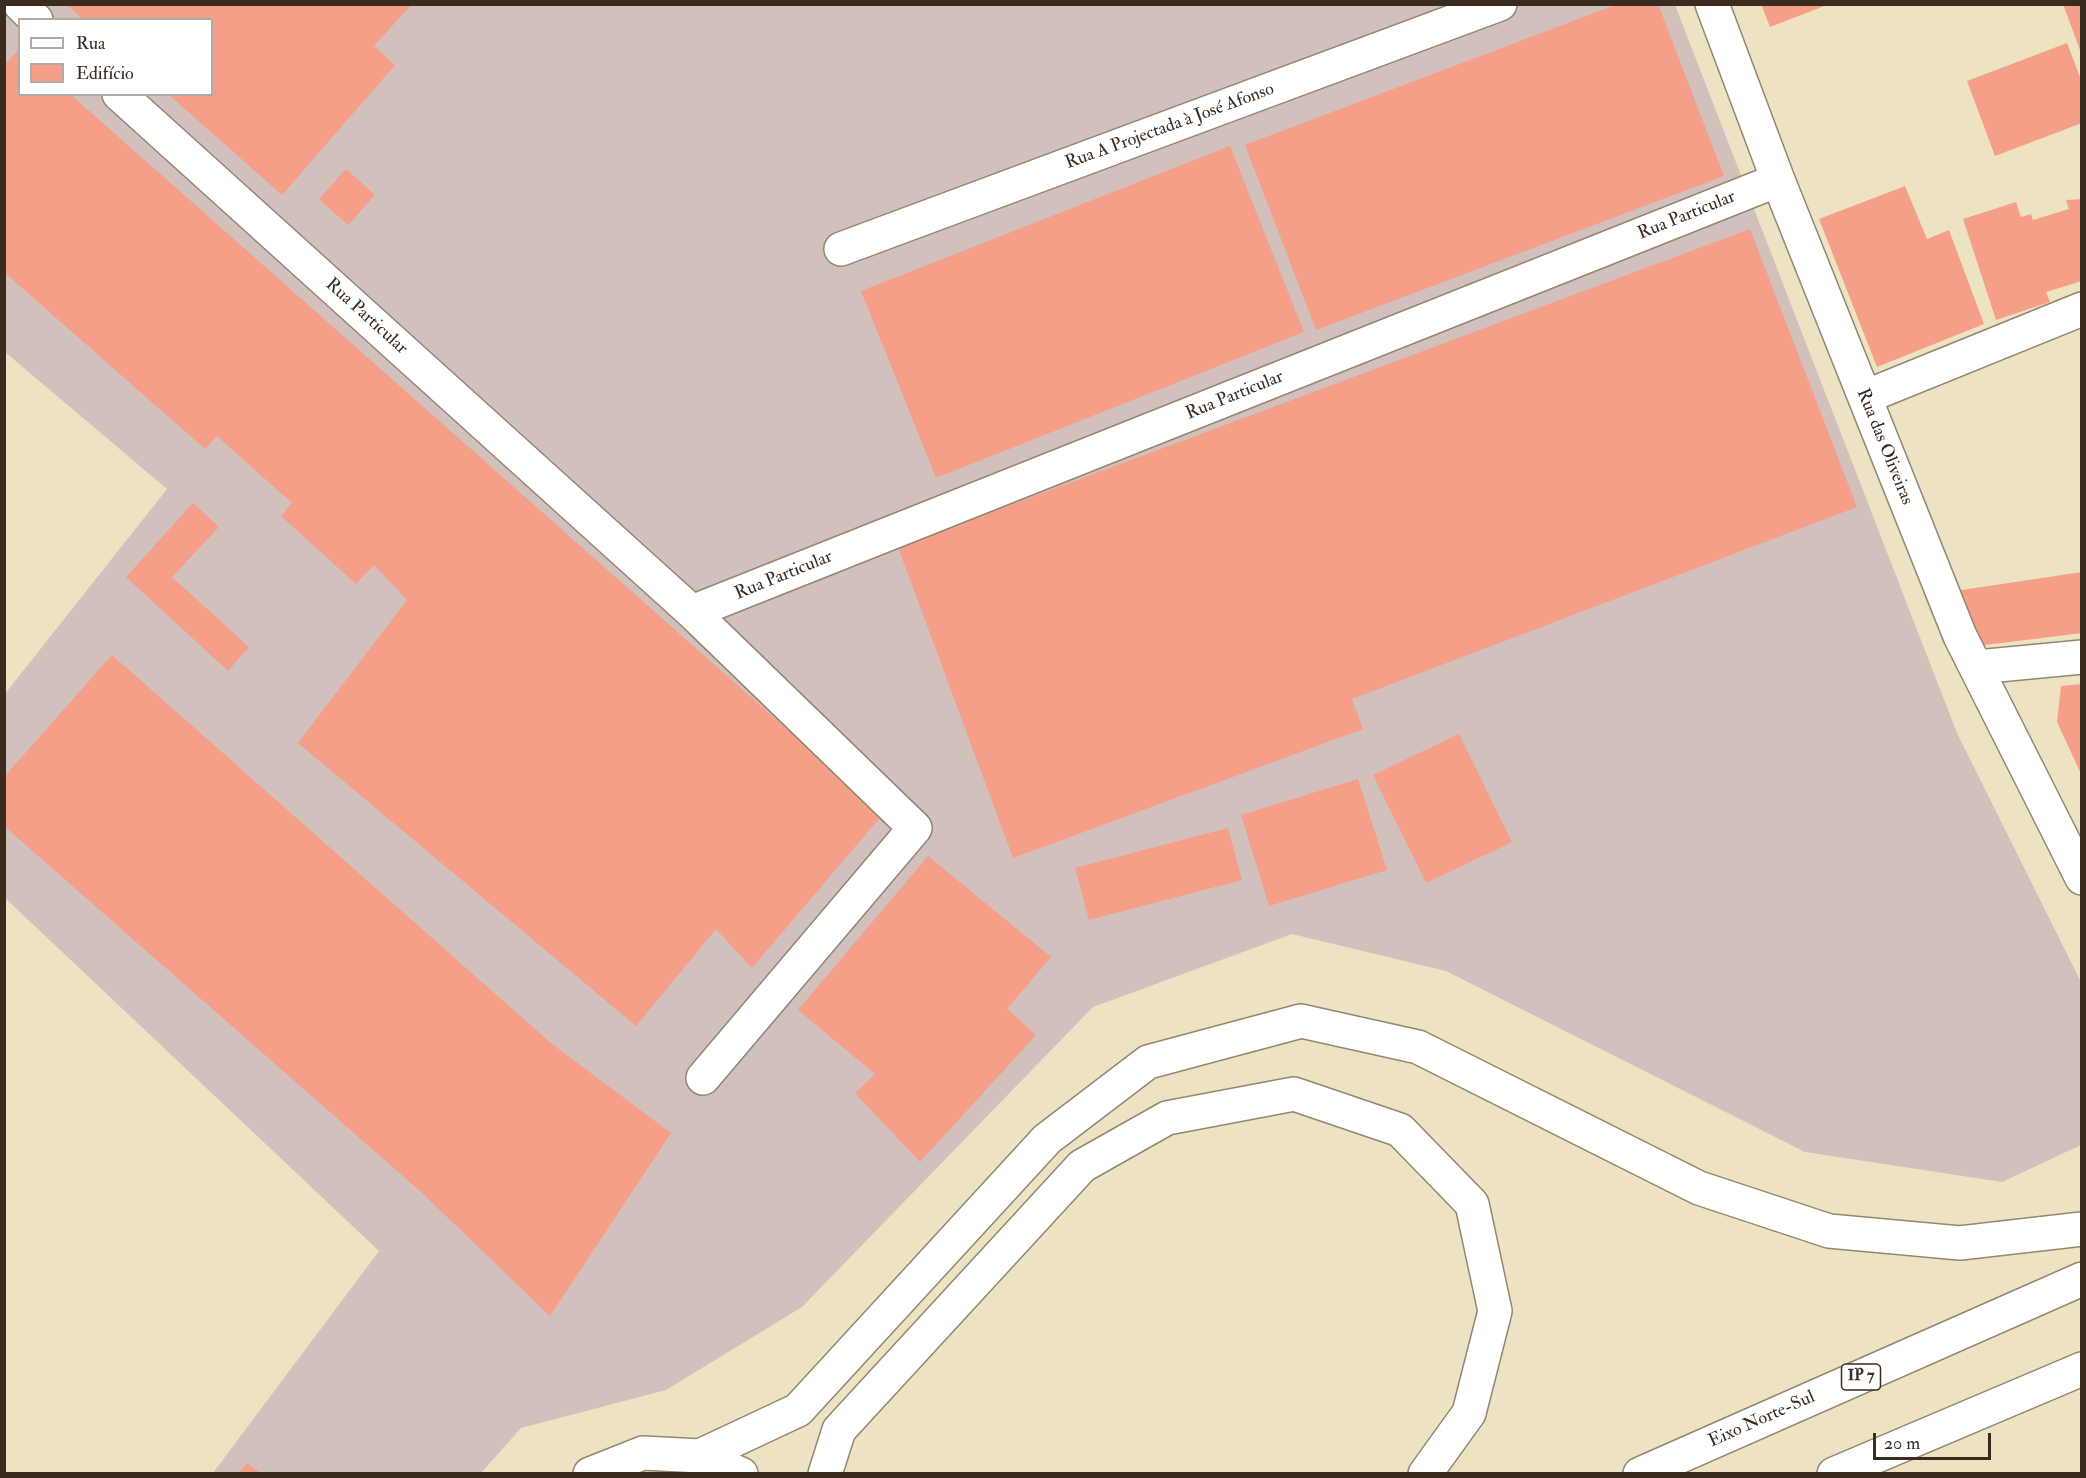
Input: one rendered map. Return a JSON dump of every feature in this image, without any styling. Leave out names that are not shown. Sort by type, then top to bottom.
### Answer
[{"type":"main road","points":[[20,4],[34,18]]},
{"type":"main road","name":"Rua A Projectada à José Afonso","points":[[841,249],[1500,4]]},
{"type":"main road","name":"Rua das Oliveiras","points":[[1712,4],[1778,180],[1960,636],[2082,878]]},
{"type":"main road","name":"Rua Particular","points":[[121,96],[692,612],[915,828],[703,1078]]},
{"type":"main road","name":"Rua Particular","points":[[692,612],[1778,180]]},
{"type":"main road","points":[[1865,397],[2082,309]]},
{"type":"main road","points":[[1977,667],[2082,657]]},
{"type":"main road","points":[[700,1456],[798,1410],[1047,1139],[1148,1062],[1301,1021],[1418,1047],[1699,1188],[1829,1231],[1960,1243],[2082,1229]]},
{"type":"main road","points":[[825,1473],[839,1431],[1082,1166],[1167,1118],[1294,1094],[1400,1130],[1472,1203],[1495,1311],[1469,1413],[1425,1473]]},
{"type":"main road","name":"Eixo Norte-Sul","points":[[1640,1473],[2082,1279]]},
{"type":"main road","points":[[1834,1473],[2082,1369]]},
{"type":"main road","points":[[590,1473],[643,1453],[700,1456],[741,1473]]},
{"type":"shaded area","points":[[5,5],[1675,5],[1957,733],[2081,982],[2081,1145],[2002,1182],[1805,1152],[1446,971],[1292,934],[1093,1007],[802,1307],[666,1390],[521,1428],[481,1473],[213,1473],[379,1251],[5,898],[4,695],[167,489],[5,352]]},
{"type":"building","points":[[66,4],[412,4],[374,46],[395,65],[282,195],[170,96],[213,96],[213,18],[81,18]]},
{"type":"building","points":[[1618,4],[1658,4],[1724,176],[1316,330],[1245,145]]},
{"type":"building","points":[[1761,4],[1827,4],[1827,5],[1770,27]]},
{"type":"building","points":[[2063,4],[2082,4],[2082,53],[2081,53]]},
{"type":"building","points":[[2067,43],[2082,82],[2082,123],[1995,156],[1967,81]]},
{"type":"building","points":[[18,50],[18,96],[72,96],[883,814],[752,968],[716,929],[636,1026],[298,743],[407,600],[374,565],[356,584],[281,516],[292,503],[217,436],[205,449],[4,272],[4,65]]},
{"type":"building","points":[[1230,146],[1304,332],[936,478],[861,291]]},
{"type":"building","points":[[346,169],[375,195],[348,225],[319,199]]},
{"type":"building","points":[[1905,186],[1927,239],[1949,230],[1984,324],[1877,367],[1819,219]]},
{"type":"building","points":[[2082,199],[2082,281],[2046,292],[2050,302],[1996,320],[1963,219],[2016,202],[2021,217],[2031,214],[2033,220],[2069,209],[2066,200]]},
{"type":"building","points":[[1750,229],[1857,507],[1352,699],[1363,729],[1013,858],[898,547]]},
{"type":"building","points":[[193,503],[219,527],[172,577],[249,647],[228,671],[126,577]]},
{"type":"building","points":[[2082,572],[2082,633],[1977,646],[1955,591]]},
{"type":"building","points":[[112,655],[552,1044],[671,1133],[550,1316],[421,1192],[4,826],[4,777]]},
{"type":"building","points":[[2082,684],[2082,776],[2057,722],[2061,686]]},
{"type":"building","points":[[1459,734],[1512,842],[1426,883],[1373,775]]},
{"type":"building","points":[[1358,779],[1387,870],[1269,906],[1241,815]]},
{"type":"building","points":[[1228,828],[1242,880],[1089,920],[1075,868]]},
{"type":"building","points":[[928,856],[1051,957],[1007,1009],[1036,1035],[920,1162],[855,1093],[875,1074],[798,1010]]},
{"type":"building","points":[[247,1463],[260,1473],[239,1473]]}]
